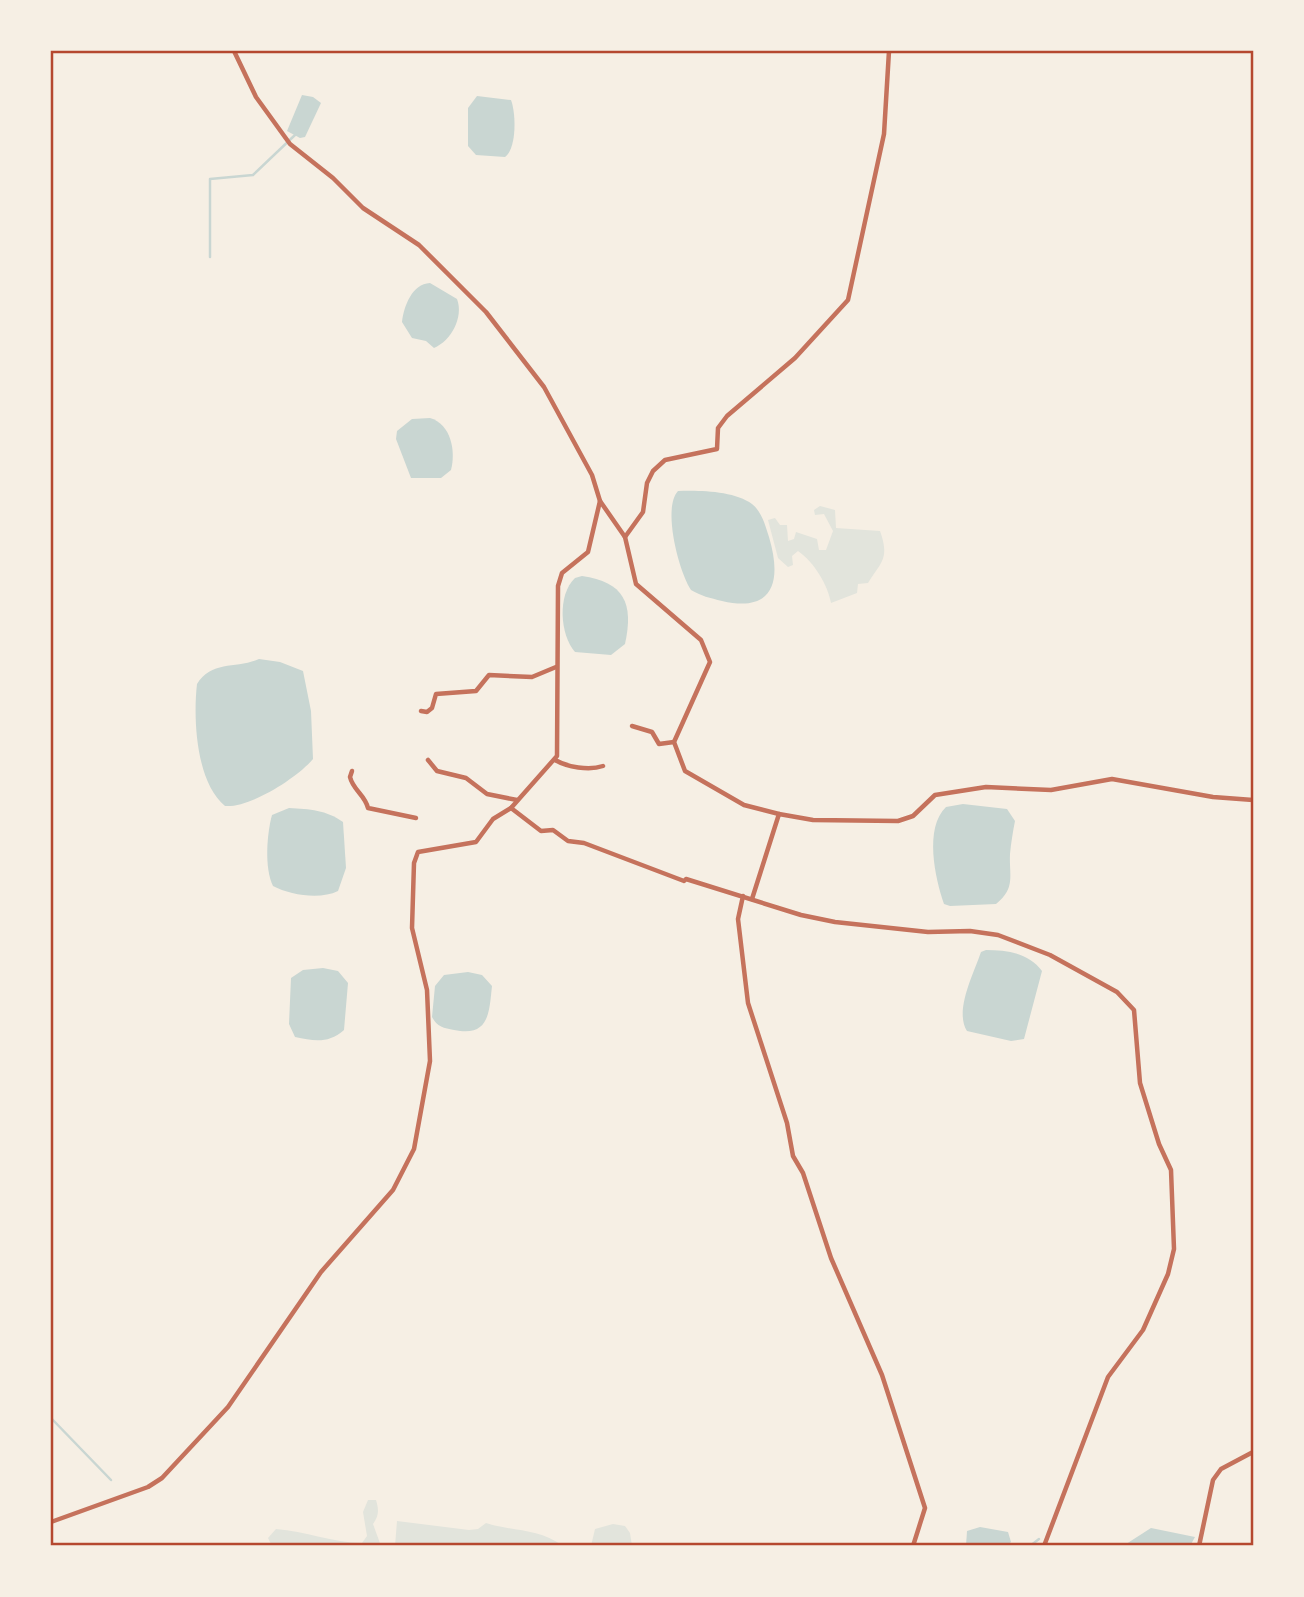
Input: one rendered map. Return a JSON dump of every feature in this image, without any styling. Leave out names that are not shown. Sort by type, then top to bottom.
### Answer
[{"type":"street","points":[[234,51],[256,97],[290,144],[333,178],[363,208],[419,245],[486,312],[544,387],[592,475],[600,501],[625,537],[636,584],[701,640],[710,662],[674,741],[685,771],[691,777],[744,805],[813,820],[898,821],[913,816],[935,795],[986,787],[1051,790],[1112,779],[1213,797],[1253,800]]},
{"type":"street","points":[[625,537],[643,512],[647,483],[653,471],[664,460],[717,449],[718,428],[727,416],[795,358],[848,300],[884,134],[889,51]]},
{"type":"street","points":[[51,1521],[148,1487],[162,1478],[228,1407],[321,1272],[393,1190],[414,1149],[430,1061],[427,990],[412,928],[414,863],[418,852],[476,842],[493,819],[511,808],[555,760],[559,743],[556,667],[558,586],[562,573],[588,552],[600,501]]},
{"type":"street","points":[[421,711],[427,712],[432,708],[436,694],[476,691],[489,675],[532,677],[556,667]]},
{"type":"street","points":[[632,726],[652,732],[659,744],[674,741]]},
{"type":"street","points":[[428,760],[437,771],[466,778],[487,794],[517,800]]},
{"type":"street","points":[[555,760],[565,765],[603,766]]},
{"type":"street","points":[[352,771],[352,785],[366,799],[368,808],[416,818]]},
{"type":"street","points":[[511,808],[541,831],[553,830],[568,841],[584,843],[684,881],[686,879],[835,922],[928,932],[970,931],[998,935],[1050,955],[1117,992],[1134,1010],[1140,1083],[1159,1144],[1171,1170],[1174,1249],[1168,1274],[1143,1330],[1108,1377],[1044,1546]]},
{"type":"street","points":[[752,899],[779,814]]},
{"type":"street","points":[[743,895],[738,919],[754,1023],[770,1064],[793,1156],[803,1173],[831,1258],[883,1375],[895,1423],[925,1508],[913,1546]]},
{"type":"street","points":[[1199,1546],[1213,1480],[1221,1469],[1253,1452]]},
{"type":"shaded area","points":[[302,95],[313,97],[321,103],[305,137],[300,138],[287,131]]},
{"type":"shaded area","points":[[477,96],[511,100],[514,113],[513,138],[512,146],[505,157],[476,155],[468,146],[468,108]]},
{"type":"shaded area","points":[[430,283],[457,299],[459,306],[457,321],[451,334],[434,348],[426,341],[412,338],[402,322],[407,303],[414,292],[418,287]]},
{"type":"shaded area","points":[[430,418],[443,426],[450,439],[453,455],[451,470],[441,478],[411,478],[396,439],[397,431],[412,419]]},
{"type":"shaded area","points":[[678,491],[727,494],[745,500],[755,507],[763,519],[773,553],[774,580],[763,598],[739,604],[710,598],[691,590],[677,555],[672,525],[673,499]]},
{"type":"shaded area","points":[[820,506],[835,510],[836,528],[880,531],[884,548],[883,560],[868,583],[858,584],[857,593],[831,603],[819,574],[804,556],[798,551],[792,556],[793,565],[788,567],[778,558],[768,520],[775,518],[780,525],[787,525],[788,541],[794,539],[796,532],[817,539],[819,550],[826,550],[833,531],[824,514],[815,515],[814,510]]},
{"type":"shaded area","points":[[582,576],[608,583],[623,597],[628,617],[625,644],[611,655],[575,652],[566,636],[563,615],[565,594],[575,578]]},
{"type":"shaded area","points":[[259,659],[280,662],[303,671],[311,711],[313,759],[296,775],[260,797],[225,806],[215,795],[202,766],[196,732],[197,684],[203,676],[217,668]]},
{"type":"shaded area","points":[[963,804],[1007,809],[1015,821],[1009,887],[996,904],[944,904],[933,854],[935,827],[946,807]]},
{"type":"shaded area","points":[[289,808],[318,811],[343,822],[346,868],[338,891],[323,895],[305,895],[273,886],[267,860],[270,822],[272,815]]},
{"type":"shaded area","points":[[986,950],[1024,956],[1042,971],[1024,1039],[1011,1041],[967,1031],[964,1023],[964,1003],[981,952]]},
{"type":"shaded area","points":[[323,968],[338,971],[348,983],[344,1030],[326,1039],[295,1037],[289,1024],[291,978],[303,970]]},
{"type":"shaded area","points":[[468,972],[482,975],[492,986],[485,1021],[481,1027],[466,1031],[441,1026],[432,1017],[435,986],[444,975]]},
{"type":"shaded area","points":[[368,1500],[376,1500],[378,1507],[373,1524],[381,1546],[272,1546],[268,1538],[276,1529],[362,1543],[367,1536],[363,1512]]},
{"type":"shaded area","points":[[397,1521],[469,1530],[478,1529],[486,1523],[535,1533],[563,1546],[395,1546]]},
{"type":"shaded area","points":[[613,1524],[625,1526],[630,1533],[632,1546],[591,1546],[595,1529]]},
{"type":"shaded area","points":[[980,1527],[1008,1532],[1011,1542],[1007,1546],[966,1546],[967,1531]]},
{"type":"shaded area","points":[[1151,1528],[1195,1537],[1190,1546],[1123,1546]]},
{"type":"waterway","points":[[210,257],[210,179],[253,175],[295,135]]},
{"type":"waterway","points":[[51,1418],[111,1480]]},
{"type":"waterway","points":[[1030,1546],[1039,1539]]}]
